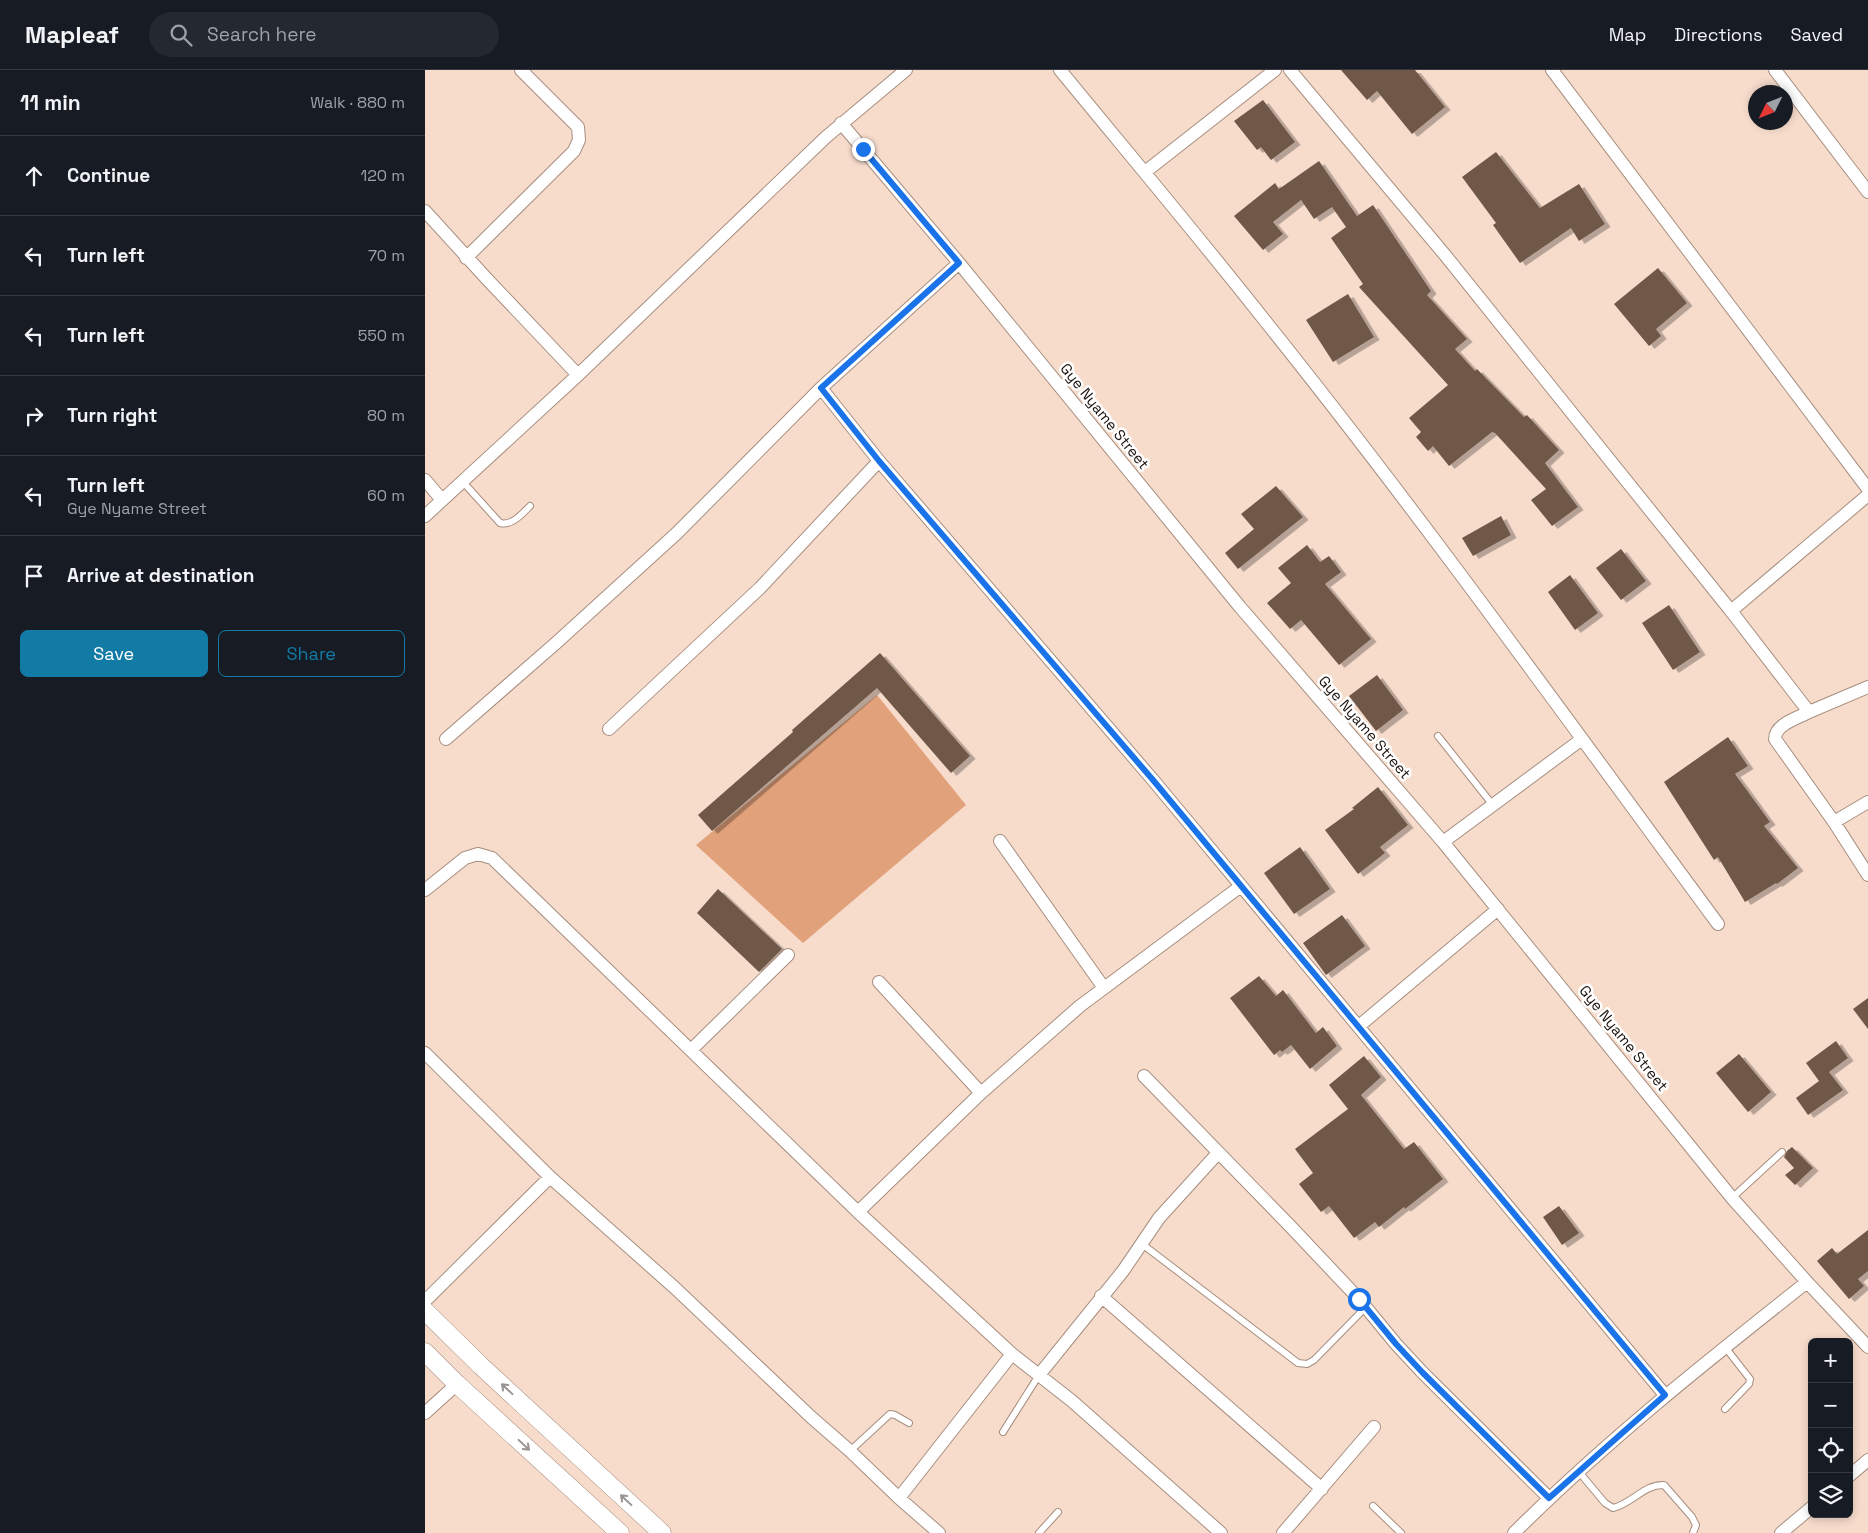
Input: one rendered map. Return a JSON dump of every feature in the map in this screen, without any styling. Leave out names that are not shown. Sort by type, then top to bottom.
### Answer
[{"type":"street","points":[[466,258],[574,151],[579,140],[578,127],[521,70]]},
{"type":"street","points":[[425,516],[579,375],[841,123],[906,70]]},
{"type":"street","points":[[1060,70],[1267,322],[1363,446],[1718,924]]},
{"type":"street","points":[[1145,172],[1275,70]]},
{"type":"street","points":[[1289,70],[1445,255],[1731,611],[1809,712]]},
{"type":"street","points":[[1552,70],[1868,490]]},
{"type":"street","points":[[1775,70],[1868,192]]},
{"type":"street","name":"Gye Nyame Street","points":[[841,123],[959,263],[1240,607],[1443,842],[1732,1198],[1807,1282],[1862,1330],[1868,1347]]},
{"type":"street","points":[[425,211],[466,258],[579,375]]},
{"type":"street","points":[[446,739],[556,643],[677,533],[821,388],[959,263]]},
{"type":"street","points":[[821,388],[879,461],[1153,780],[1665,1395]]},
{"type":"street","points":[[609,729],[760,588],[879,461]]},
{"type":"street","points":[[425,480],[442,500]]},
{"type":"street","points":[[1731,611],[1868,495]]},
{"type":"street","points":[[1868,687],[1809,712],[1781,726],[1775,733],[1775,739],[1834,822],[1868,876]]},
{"type":"street","points":[[1443,842],[1581,739]]},
{"type":"street","points":[[1834,822],[1868,802]]},
{"type":"street","points":[[1000,841],[1104,988]]},
{"type":"street","points":[[425,890],[465,858],[478,854],[492,858],[858,1212],[1012,1354],[1079,1407],[1221,1533]]},
{"type":"street","points":[[858,1212],[981,1093],[1080,1006],[1241,886]]},
{"type":"street","points":[[1359,1026],[1498,910]]},
{"type":"street","points":[[691,1050],[788,955]]},
{"type":"street","points":[[879,982],[981,1093]]},
{"type":"street","points":[[425,1053],[550,1177],[675,1288],[804,1411],[939,1533]]},
{"type":"street","points":[[1144,1076],[1279,1214],[1366,1307],[1422,1372],[1549,1498]]},
{"type":"street","points":[[1039,1375],[1123,1271],[1159,1218],[1218,1153]]},
{"type":"street","points":[[425,1301],[550,1177]]},
{"type":"street","points":[[1514,1533],[1549,1498],[1665,1395],[1807,1282]]},
{"type":"street","points":[[1101,1296],[1322,1490]]},
{"type":"street","points":[[425,1311],[481,1366],[662,1533]]},
{"type":"street","points":[[425,1352],[457,1384],[619,1533]]},
{"type":"street","points":[[899,1498],[1012,1354]]},
{"type":"street","points":[[425,1412],[457,1384]]},
{"type":"street","points":[[1283,1533],[1322,1490],[1374,1427]]},
{"type":"street","points":[[1853,1473],[1868,1460]]},
{"type":"street","points":[[1781,1533],[1808,1510]]},
{"type":"lane","points":[[463,482],[500,523],[512,522],[530,506]]},
{"type":"lane","points":[[1438,736],[1492,804]]},
{"type":"lane","points":[[1732,1198],[1782,1152]]},
{"type":"lane","points":[[1142,1244],[1298,1363],[1307,1364],[1313,1360],[1366,1307]]},
{"type":"lane","points":[[1725,1348],[1750,1379],[1749,1384],[1725,1410]]},
{"type":"lane","points":[[1003,1432],[1039,1375]]},
{"type":"lane","points":[[850,1451],[890,1414],[895,1414],[909,1423]]},
{"type":"lane","points":[[1579,1472],[1605,1503],[1613,1508],[1621,1506],[1654,1484],[1664,1486],[1692,1517],[1696,1525],[1693,1533]]},
{"type":"lane","points":[[1373,1506],[1401,1533]]},
{"type":"lane","points":[[1039,1533],[1059,1512]]},
{"type":"shaded area","points":[[877,695],[966,805],[803,943],[696,845]]},
{"type":"building","points":[[1341,70],[1415,70],[1445,107],[1412,134],[1377,91],[1367,100]]},
{"type":"building","points":[[1263,100],[1295,142],[1271,160],[1261,147],[1257,150],[1234,121]]},
{"type":"building","points":[[1496,152],[1540,208],[1579,184],[1605,224],[1579,241],[1571,228],[1520,263],[1493,225],[1496,223],[1462,177]]},
{"type":"building","points":[[1319,161],[1357,216],[1373,205],[1431,291],[1427,295],[1467,339],[1455,349],[1475,371],[1477,369],[1524,417],[1527,415],[1559,450],[1545,463],[1578,507],[1552,526],[1531,500],[1546,489],[1495,433],[1492,432],[1449,466],[1433,446],[1428,451],[1416,437],[1421,432],[1409,418],[1448,385],[1359,287],[1363,284],[1331,238],[1346,227],[1332,207],[1314,219],[1301,200],[1273,222],[1283,234],[1263,250],[1234,216],[1275,183],[1279,189]]},
{"type":"building","points":[[1658,268],[1687,303],[1656,329],[1661,336],[1649,346],[1614,304]]},
{"type":"building","points":[[1348,294],[1374,337],[1333,362],[1306,320]]},
{"type":"building","points":[[1276,486],[1303,517],[1238,569],[1225,553],[1254,529],[1241,514]]},
{"type":"building","points":[[1501,516],[1511,535],[1473,556],[1462,538]]},
{"type":"building","points":[[1307,545],[1320,562],[1329,556],[1341,572],[1325,584],[1371,639],[1339,665],[1301,620],[1290,629],[1267,603],[1291,583],[1278,568]]},
{"type":"building","points":[[1621,549],[1646,581],[1621,600],[1596,568]]},
{"type":"building","points":[[1570,575],[1598,613],[1575,630],[1548,592]]},
{"type":"building","points":[[1669,605],[1700,652],[1673,670],[1642,623]]},
{"type":"building","points":[[880,653],[970,756],[951,773],[877,688],[712,831],[698,815]]},
{"type":"building","points":[[1377,675],[1403,710],[1376,731],[1349,696]]},
{"type":"building","points":[[1728,737],[1748,766],[1735,774],[1770,822],[1764,826],[1798,868],[1777,884],[1745,902],[1718,857],[1714,860],[1664,782]]},
{"type":"building","points":[[1378,787],[1408,825],[1380,847],[1385,853],[1358,874],[1325,830],[1354,809],[1352,808]]},
{"type":"building","points":[[1300,847],[1330,889],[1294,914],[1264,873]]},
{"type":"building","points":[[718,889],[782,949],[759,972],[697,913]]},
{"type":"building","points":[[1342,915],[1365,946],[1326,975],[1303,943]]},
{"type":"building","points":[[1259,976],[1276,996],[1283,990],[1316,1033],[1323,1027],[1337,1046],[1310,1069],[1291,1045],[1274,1055],[1230,998]]},
{"type":"building","points":[[1868,998],[1868,1029],[1853,1009]]},
{"type":"building","points":[[1836,1041],[1848,1058],[1829,1072],[1843,1090],[1808,1115],[1796,1098],[1819,1081],[1806,1063]]},
{"type":"building","points":[[1739,1054],[1771,1092],[1748,1112],[1716,1073]]},
{"type":"building","points":[[1364,1056],[1381,1077],[1361,1095],[1404,1149],[1414,1142],[1443,1179],[1379,1227],[1375,1222],[1354,1238],[1329,1206],[1321,1212],[1299,1184],[1313,1173],[1295,1149],[1348,1109],[1329,1085]]},
{"type":"building","points":[[1792,1147],[1813,1168],[1795,1185],[1785,1175],[1794,1168],[1784,1157]]},
{"type":"building","points":[[1559,1206],[1579,1233],[1562,1245],[1543,1217]]},
{"type":"building","points":[[1868,1230],[1868,1271],[1858,1279],[1864,1286],[1849,1299],[1817,1261],[1832,1248],[1837,1254]]},
{"type":"route","points":[[863,149],[959,263],[821,388],[879,461],[1153,780],[1665,1395],[1549,1498],[1422,1372],[1359,1299]]}]
